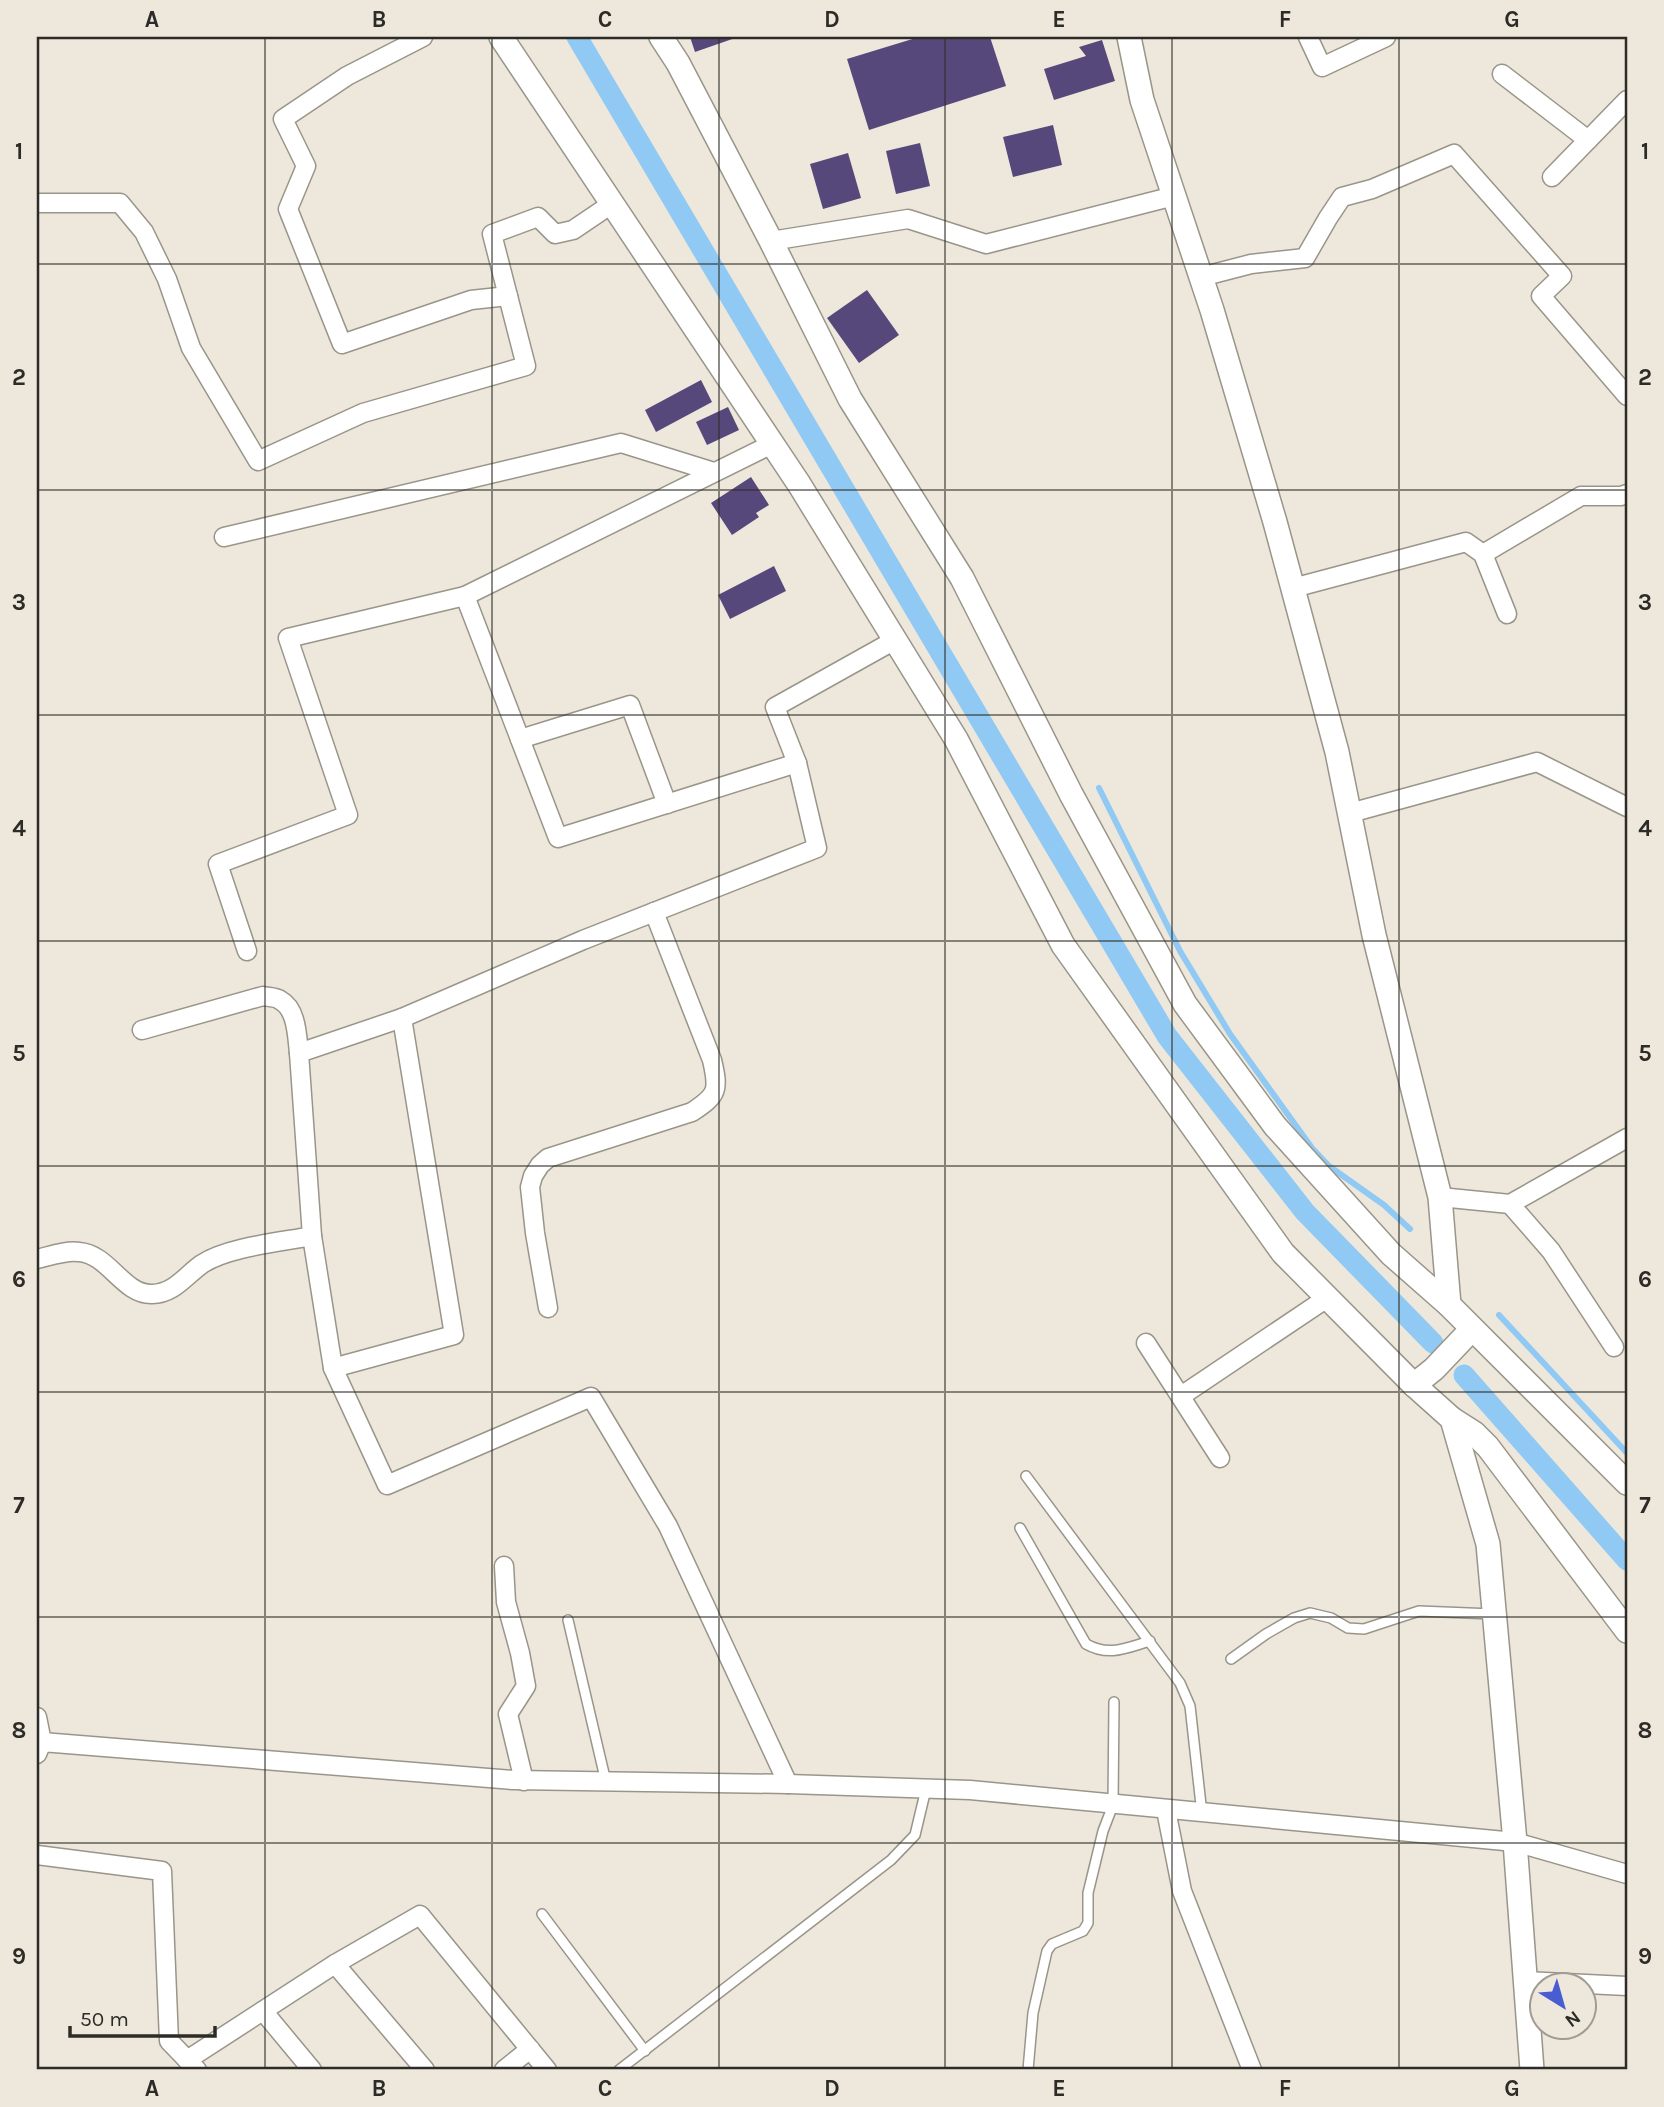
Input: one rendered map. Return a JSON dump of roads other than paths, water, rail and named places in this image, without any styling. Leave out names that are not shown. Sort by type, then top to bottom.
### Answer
[{"type":"street","points":[[424,37],[347,76],[283,119],[306,166],[288,209],[342,344],[471,300],[508,296]]},
{"type":"street","points":[[501,37],[772,444],[895,640],[956,739],[1063,945],[1283,1253],[1414,1385],[1488,1447],[1627,1631]]},
{"type":"street","points":[[661,37],[678,63],[771,241],[850,399],[962,578],[1071,794],[1185,1004],[1275,1126],[1391,1254],[1449,1305],[1627,1483]]},
{"type":"street","points":[[1129,37],[1142,100],[1201,277],[1275,522],[1337,752],[1374,935],[1440,1197],[1449,1305]]},
{"type":"street","points":[[1308,37],[1322,68],[1386,37]]},
{"type":"street","points":[[1502,74],[1588,140]]},
{"type":"street","points":[[1552,177],[1627,100]]},
{"type":"street","points":[[1201,277],[1251,264],[1306,258],[1342,197],[1372,189],[1454,154],[1562,276],[1541,296],[1627,396]]},
{"type":"street","points":[[771,241],[908,219],[986,244],[1174,196]]},
{"type":"street","points":[[37,203],[120,202],[144,232],[167,279],[191,348],[258,461],[363,413],[526,366],[492,234],[538,217],[555,234],[573,230],[613,203]]},
{"type":"street","points":[[224,537],[621,443],[714,472]]},
{"type":"street","points":[[247,951],[218,864],[348,814],[288,638],[465,596],[772,444]]},
{"type":"street","points":[[1483,554],[1581,496],[1627,494]]},
{"type":"street","points":[[1293,588],[1466,542],[1483,554],[1507,614]]},
{"type":"street","points":[[465,596],[558,838],[797,764]]},
{"type":"street","points":[[299,1053],[402,1018],[583,940],[817,848],[797,764],[775,707],[895,640]]},
{"type":"street","points":[[520,739],[630,705],[667,804]]},
{"type":"street","points":[[1350,813],[1537,762],[1627,807]]},
{"type":"street","points":[[548,1308],[530,1187],[540,1165],[548,1158],[692,1112],[710,1101],[716,1091],[717,1080],[712,1060],[654,912]]},
{"type":"street","points":[[142,1030],[263,996],[280,999],[288,1007],[295,1022],[299,1053],[312,1236],[333,1368],[387,1485],[591,1396],[668,1526],[788,1784]]},
{"type":"street","points":[[333,1368],[454,1335],[402,1018]]},
{"type":"street","points":[[1440,1197],[1510,1204],[1627,1138]]},
{"type":"street","points":[[1510,1204],[1551,1251],[1614,1347]]},
{"type":"street","points":[[37,1259],[78,1251],[90,1254],[132,1287],[144,1294],[157,1294],[177,1286],[201,1265],[223,1254],[312,1236]]},
{"type":"street","points":[[1181,1396],[1327,1298]]},
{"type":"street","points":[[1414,1385],[1434,1369],[1472,1329]]},
{"type":"street","points":[[1146,1343],[1220,1458]]},
{"type":"street","points":[[1452,1419],[1489,1544],[1532,2070]]},
{"type":"street","points":[[505,1566],[506,1602],[526,1686],[508,1714],[524,1781]]},
{"type":"street","points":[[37,1717],[39,1748],[524,1781],[788,1784],[970,1790],[1515,1842],[1627,1874]]},
{"type":"street","points":[[1166,1810],[1182,1891],[1252,2070]]},
{"type":"street","points":[[37,1854],[162,1871],[169,2042],[192,2065],[263,2011],[335,1964],[420,1915],[547,2070]]},
{"type":"street","points":[[335,1964],[425,2070]]},
{"type":"street","points":[[1525,1981],[1627,1986]]},
{"type":"street","points":[[263,2011],[312,2070]]},
{"type":"street","points":[[504,2070],[530,2049]]},
{"type":"lane","points":[[1026,1476],[1181,1683],[1190,1706],[1202,1814]]},
{"type":"lane","points":[[1020,1528],[1086,1644],[1099,1651],[1109,1651],[1150,1641]]},
{"type":"lane","points":[[1231,1659],[1266,1634],[1294,1618],[1310,1613],[1331,1618],[1348,1628],[1356,1629],[1364,1629],[1419,1611],[1495,1614]]},
{"type":"lane","points":[[568,1620],[606,1782]]},
{"type":"lane","points":[[1028,2070],[1033,2013],[1047,1951],[1052,1944],[1083,1931],[1088,1923],[1088,1894],[1103,1831],[1113,1805],[1114,1702]]},
{"type":"lane","points":[[618,2070],[891,1860],[915,1835],[926,1789]]},
{"type":"lane","points":[[542,1914],[645,2051]]},
{"type":"waterway","points":[[577,37],[1167,1036],[1305,1212],[1433,1343]]},
{"type":"waterway","points":[[1099,788],[1180,951],[1230,1034],[1312,1148],[1329,1166],[1384,1205],[1410,1229]]},
{"type":"waterway","points":[[1499,1315],[1627,1453]]},
{"type":"waterway","points":[[1464,1375],[1627,1560]]}]
